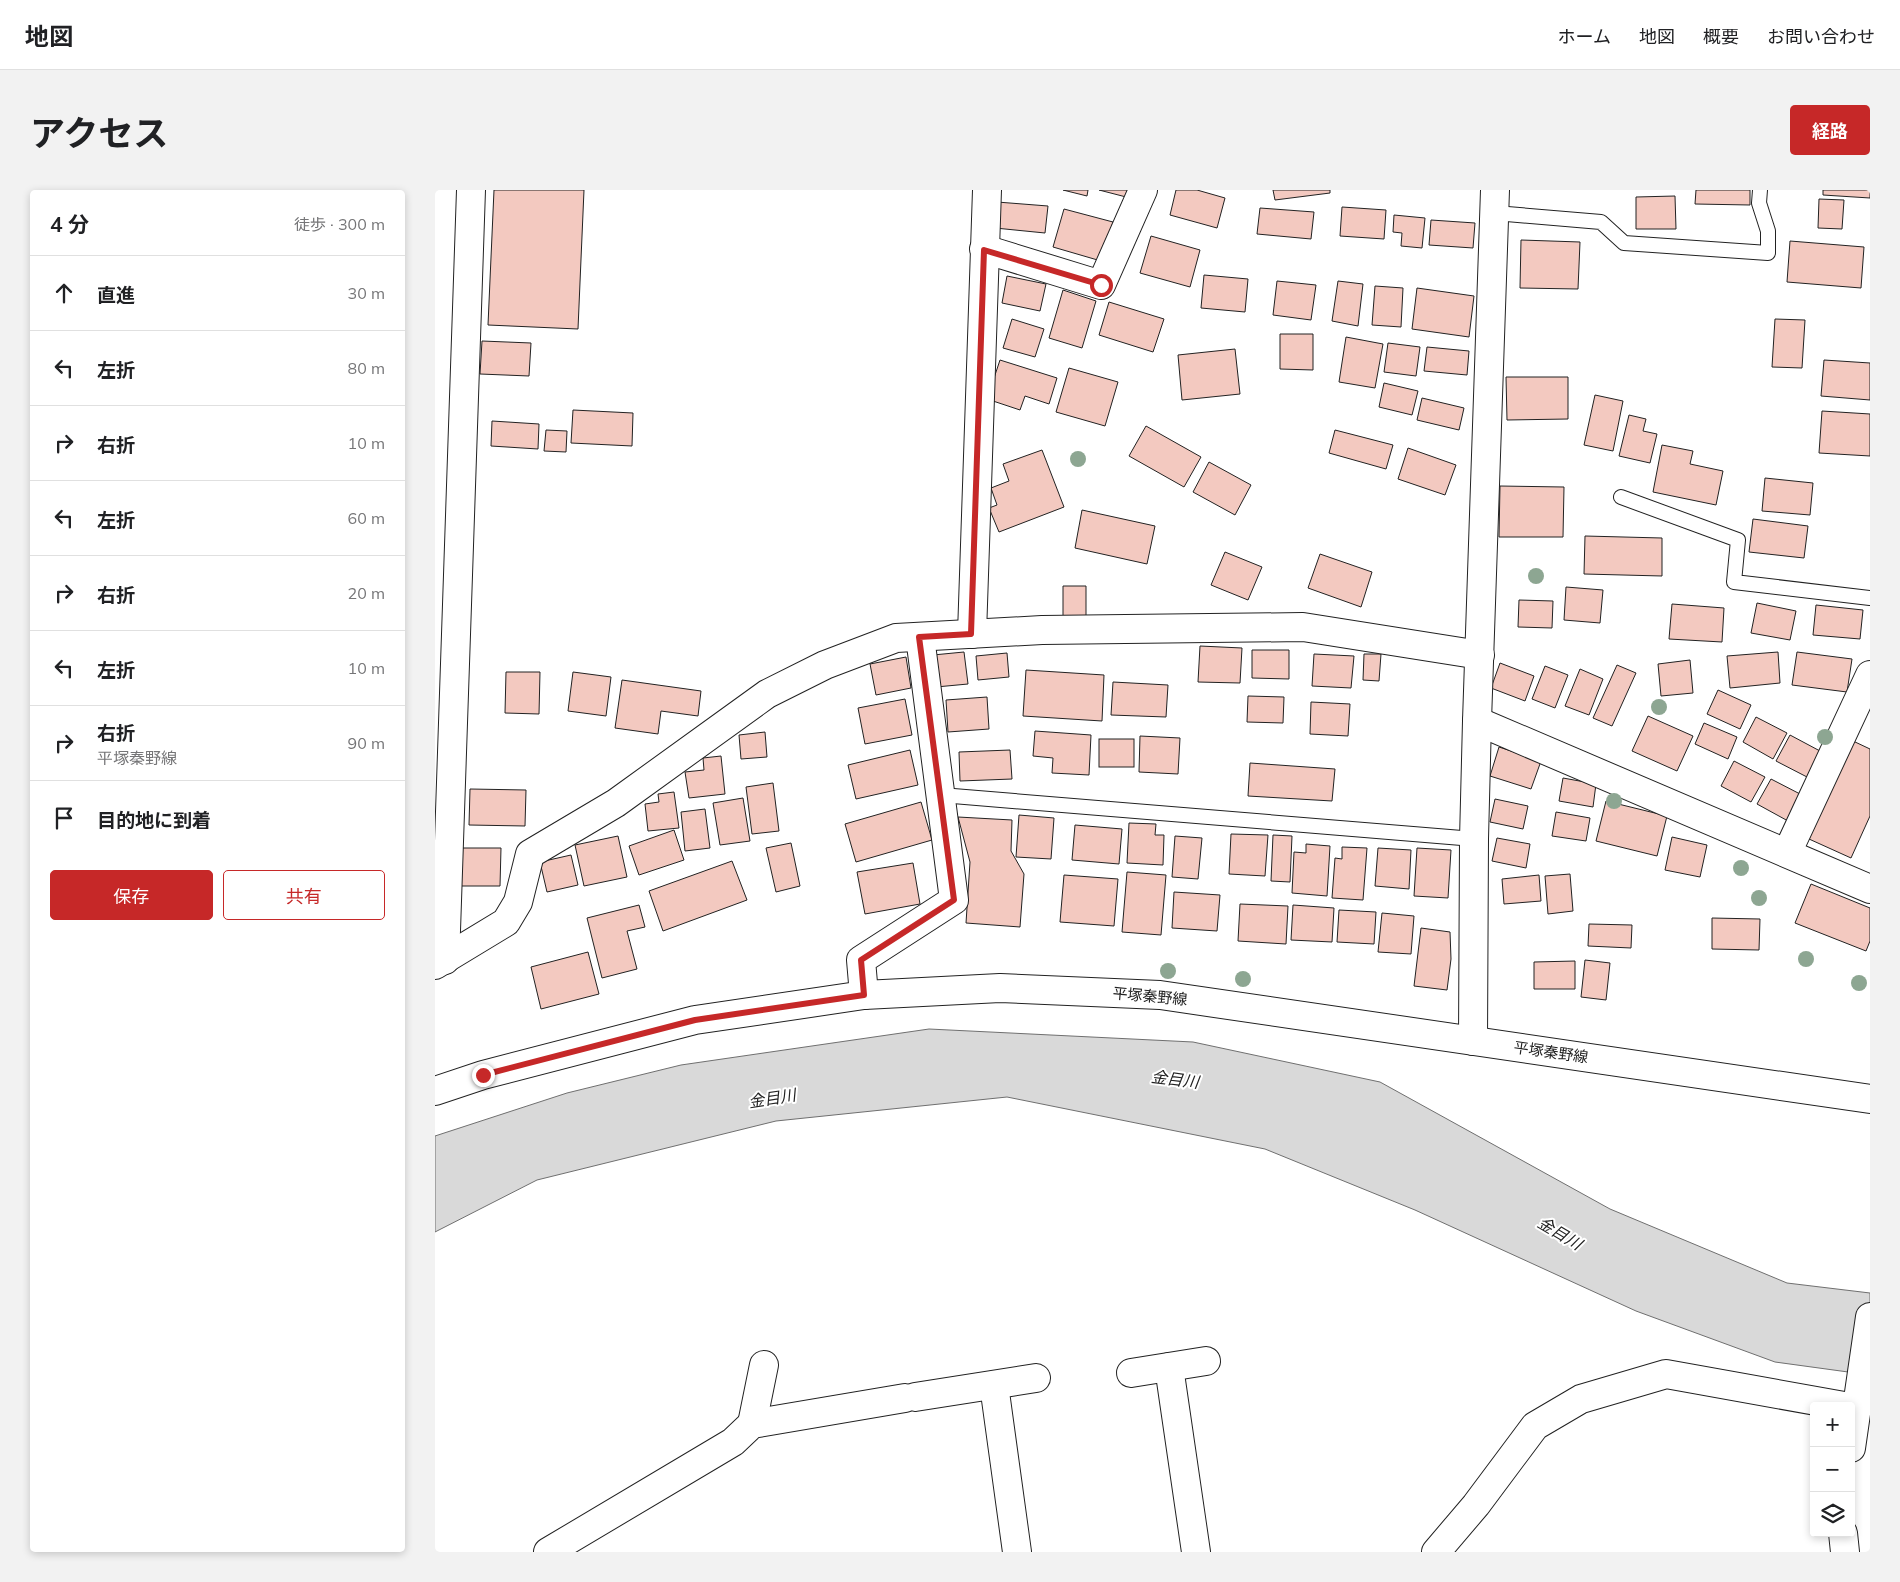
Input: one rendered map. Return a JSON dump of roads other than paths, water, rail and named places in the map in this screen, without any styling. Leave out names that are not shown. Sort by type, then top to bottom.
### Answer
[{"type":"street","points":[[440,962],[471,190]]},
{"type":"street","points":[[971,634],[987,190]]},
{"type":"street","points":[[984,250],[1101,285],[1143,190]]},
{"type":"street","points":[[1473,1041],[1474,839],[1477,721],[1495,202]]},
{"type":"street","points":[[440,962],[506,922],[518,902],[530,854],[616,803],[767,694],[825,665],[896,638],[1043,630],[1303,627],[1480,655]]},
{"type":"street","points":[[864,995],[861,960],[954,900],[919,637]]},
{"type":"street","points":[[1787,853],[1870,675]]},
{"type":"street","points":[[1477,721],[1870,889]]},
{"type":"street","name":"平塚秦野線","points":[[435,1092],[483,1075],[695,1020],[864,995],[1000,988],[1160,995],[1870,1099]]},
{"type":"street","points":[[1851,1447],[1870,1317]]},
{"type":"street","points":[[1131,1374],[1206,1361]]},
{"type":"street","points":[[753,1424],[764,1365]]},
{"type":"street","points":[[1169,1367],[1196,1552]]},
{"type":"street","points":[[1436,1552],[1476,1505],[1535,1426],[1581,1399],[1666,1374],[1856,1404]]},
{"type":"street","points":[[548,1552],[733,1442],[753,1424],[1036,1378]]},
{"type":"street","points":[[994,1385],[1017,1552]]},
{"type":"street","points":[[1843,1537],[1845,1552]]},
{"type":"lane","points":[[1495,202],[1601,222],[1624,243],[1768,253],[1768,231],[1759,203],[1760,190]]},
{"type":"lane","points":[[1621,497],[1738,540],[1734,582],[1870,598]]},
{"type":"lane","points":[[941,795],[1474,839]]},
{"type":"water","name":"金目川","points":[[929,1029],[1193,1042],[1380,1082],[1610,1209],[1787,1283],[1870,1293],[1870,1375],[1775,1362],[1636,1311],[1415,1210],[1265,1149],[1007,1097],[776,1121],[537,1180],[435,1232],[435,1136],[567,1093],[681,1065]]}]
